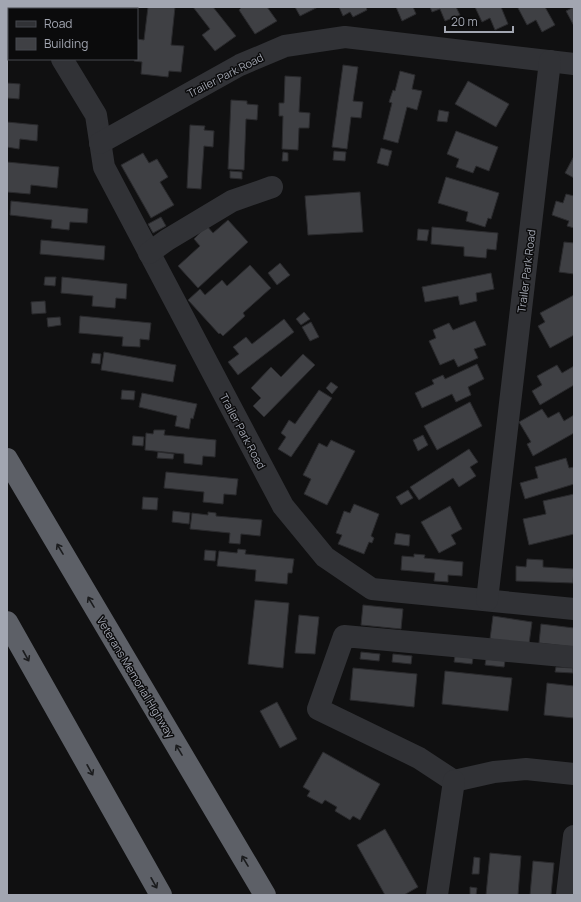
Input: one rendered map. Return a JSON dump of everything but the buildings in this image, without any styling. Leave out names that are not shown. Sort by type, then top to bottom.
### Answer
[{"type":"highway","name":"Veterans Memorial Highway","points":[[7,459],[265,895]]},
{"type":"highway","points":[[7,622],[161,895]]},
{"type":"street","name":"Trailer Park Road","points":[[100,143],[240,65],[285,46],[345,38],[574,64]]},
{"type":"street","name":"Trailer Park Road","points":[[63,60],[96,115],[104,167],[149,253],[283,506],[325,557],[372,589],[574,609]]},
{"type":"street","name":"Trailer Park Road","points":[[487,600],[550,61]]},
{"type":"street","points":[[149,253],[167,240],[232,201],[272,187]]},
{"type":"street","points":[[574,657],[344,636],[318,709],[419,758],[454,781],[494,772],[526,769],[574,774]]},
{"type":"street","points":[[437,895],[454,781]]},
{"type":"street","points":[[567,895],[574,836]]}]
